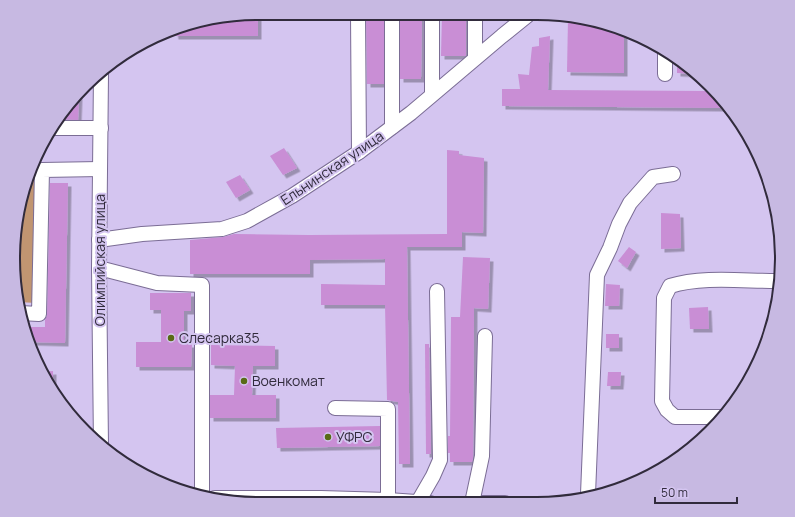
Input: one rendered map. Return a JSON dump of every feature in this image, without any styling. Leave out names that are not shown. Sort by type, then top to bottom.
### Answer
[{"type":"street","points":[[358,20],[359,152]]},
{"type":"street","points":[[392,20],[392,127]]},
{"type":"street","points":[[432,20],[432,94]]},
{"type":"street","points":[[475,20],[475,58]]},
{"type":"street","name":"Ельнинская улица","points":[[99,240],[142,234],[222,229],[247,221],[293,197],[359,152],[411,112],[475,58],[515,20]]},
{"type":"street","points":[[665,58],[665,74]]},
{"type":"street","name":"Олимпийская улица","points":[[100,437],[99,240],[101,79]]},
{"type":"street","points":[[59,128],[101,128]]},
{"type":"street","points":[[37,170],[100,169]]},
{"type":"street","points":[[27,314],[39,314],[36,173]]},
{"type":"street","points":[[588,491],[597,275],[610,248],[619,224],[630,203],[653,177],[673,174]]},
{"type":"street","points":[[99,268],[156,283],[202,285],[202,490]]},
{"type":"street","points":[[714,418],[675,417],[666,410],[662,401],[664,298],[670,286],[683,282],[712,280],[774,281]]},
{"type":"street","points":[[426,497],[440,460],[437,291]]},
{"type":"street","points":[[472,497],[482,456],[485,336]]},
{"type":"street","points":[[335,408],[388,408],[388,497]]},
{"type":"shaded area","points":[[36,172],[40,172],[37,303],[24,302],[22,290],[20,258],[22,227],[28,197]]},
{"type":"building","points":[[258,20],[258,36],[175,36],[197,28],[227,22]]},
{"type":"building","points":[[366,20],[384,20],[384,84],[367,84]]},
{"type":"building","points":[[400,20],[422,20],[421,79],[400,79]]},
{"type":"building","points":[[442,20],[466,20],[466,55],[441,56]]},
{"type":"building","points":[[568,22],[598,28],[624,37],[624,73],[567,72]]},
{"type":"building","points":[[550,36],[548,90],[706,91],[722,108],[502,106],[502,89],[520,89],[518,74],[529,75],[532,47],[539,46],[539,38]]},
{"type":"building","points":[[677,66],[687,73],[677,73]]},
{"type":"building","points":[[79,101],[78,120],[65,119]]},
{"type":"building","points":[[284,148],[297,168],[283,175],[270,156]]},
{"type":"building","points":[[447,150],[459,151],[459,155],[484,158],[483,233],[462,232],[462,247],[407,247],[410,464],[399,464],[398,402],[387,400],[385,305],[321,305],[321,284],[385,285],[385,259],[310,260],[310,274],[190,274],[190,240],[223,237],[234,234],[447,234]]},
{"type":"building","points":[[240,175],[250,190],[236,198],[226,182]]},
{"type":"building","points":[[50,183],[68,183],[65,343],[35,342],[30,327],[45,327],[47,315]]},
{"type":"building","points":[[661,213],[680,214],[681,248],[661,249]]},
{"type":"building","points":[[629,247],[636,252],[627,268],[618,261]]},
{"type":"building","points":[[463,257],[490,258],[488,309],[474,308],[473,458],[472,462],[450,462],[450,453],[448,453],[448,436],[450,436],[451,317],[460,317]]},
{"type":"building","points":[[606,284],[620,285],[619,306],[605,306]]},
{"type":"building","points":[[150,293],[191,293],[191,311],[184,311],[184,344],[192,344],[191,367],[136,367],[136,342],[161,342],[161,310],[150,310]]},
{"type":"building","points":[[708,307],[709,329],[690,329],[689,308]]},
{"type":"building","points":[[606,334],[619,334],[619,348],[606,348]]},
{"type":"building","points":[[425,344],[429,344],[431,454],[426,454]]},
{"type":"building","name":"Военкомат","points":[[211,345],[275,346],[275,366],[253,366],[252,395],[276,395],[276,418],[210,418],[210,395],[234,395],[235,366],[211,365]]},
{"type":"building","points":[[49,371],[53,371],[53,380],[52,378]]},
{"type":"building","points":[[608,372],[621,372],[620,386],[607,386]]},
{"type":"building","name":"УФРС","points":[[380,426],[380,446],[277,448],[276,428]]},
{"type":"place","name":"Слесарка35","points":[[171,338]]},
{"type":"place","name":"Военкомат","points":[[244,381]]},
{"type":"place","name":"УФРС","points":[[328,437]]}]
